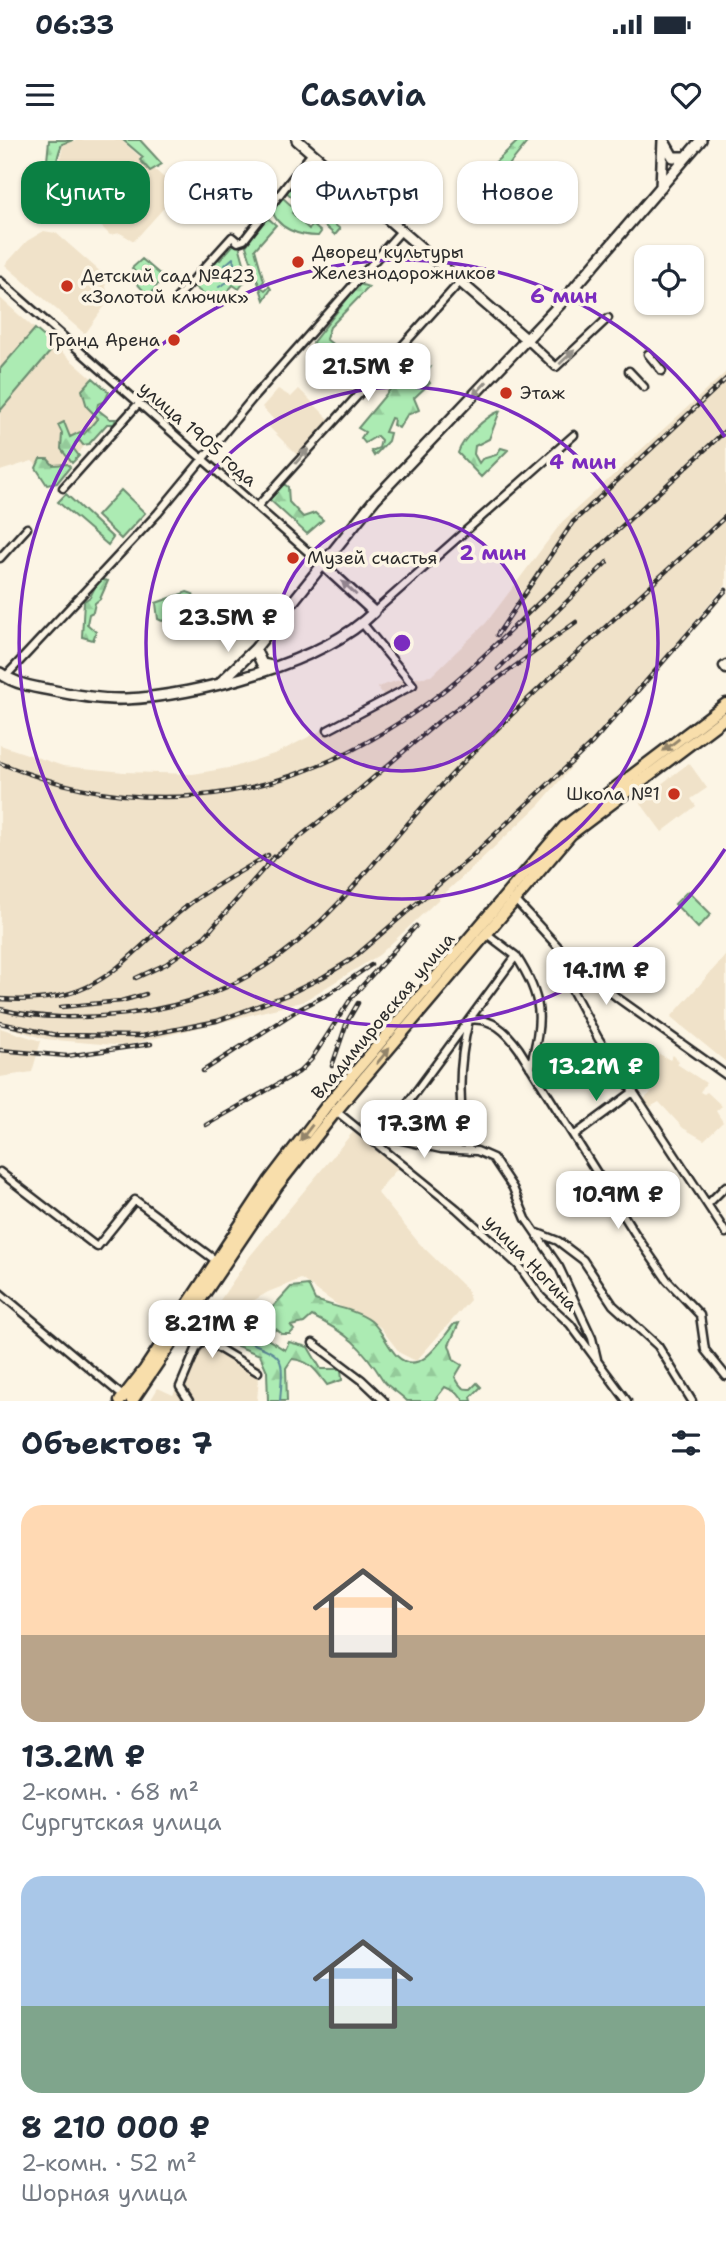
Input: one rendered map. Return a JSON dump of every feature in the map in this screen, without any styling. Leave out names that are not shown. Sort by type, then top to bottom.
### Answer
[{"type":"main road","name":"Владимировская улица","points":[[220,1264],[270,1180],[328,1104],[564,827],[726,704]]},
{"type":"main road","name":"Владимировская улица","points":[[125,1400],[277,1186],[337,1111],[578,828],[726,717]]},
{"type":"street","points":[[297,140],[556,367],[608,318]]},
{"type":"street","points":[[664,140],[673,157],[686,157]]},
{"type":"street","points":[[661,189],[664,140]]},
{"type":"street","points":[[222,681],[255,649],[375,499],[526,339],[661,189],[701,140]]},
{"type":"street","points":[[176,299],[232,237],[238,242],[244,240],[312,153]]},
{"type":"street","points":[[401,231],[253,398],[158,513],[3,675],[56,692],[122,699],[191,690],[236,680],[334,643],[362,623],[574,436]]},
{"type":"street","name":"улица 1905 года","points":[[0,281],[374,612]]},
{"type":"street","points":[[257,507],[460,282]]},
{"type":"street","points":[[648,354],[662,371]]},
{"type":"street","points":[[629,371],[644,387]]},
{"type":"street","points":[[64,488],[139,403]]},
{"type":"street","points":[[0,558],[27,528]]},
{"type":"street","points":[[328,730],[413,685],[362,623]]},
{"type":"street","points":[[255,649],[262,664],[274,666]]},
{"type":"street","points":[[726,664],[723,666],[726,670]]},
{"type":"street","points":[[517,902],[572,962],[618,999],[726,1075]]},
{"type":"street","points":[[487,934],[516,957],[532,981],[540,1016],[530,1066]]},
{"type":"street","points":[[378,1143],[516,957]]},
{"type":"street","points":[[572,962],[568,973],[570,986],[633,1092],[726,1233]]},
{"type":"street","points":[[470,1020],[480,1018],[497,1025],[510,1037],[667,1280],[700,1315],[705,1350],[726,1376]]},
{"type":"street","points":[[469,1151],[460,1115],[461,1070],[470,1020]]},
{"type":"street","points":[[575,1135],[633,1092]]},
{"type":"street","name":"улица Ногина","points":[[337,1111],[457,1209],[519,1266],[541,1297],[570,1324],[627,1401]]},
{"type":"street","points":[[384,1136],[442,1149],[486,1153],[493,1158],[513,1188],[523,1214],[565,1278],[592,1338],[599,1364]]},
{"type":"street","points":[[0,1172],[97,1247],[135,1200],[220,1264]]},
{"type":"street","points":[[708,1204],[726,1186]]},
{"type":"street","points":[[536,1232],[558,1241],[583,1260],[613,1304],[657,1346],[692,1401]]},
{"type":"street","points":[[0,1293],[125,1400]]},
{"type":"street","points":[[189,1401],[180,1387],[200,1342],[205,1340],[258,1373]]},
{"type":"street","points":[[313,1343],[362,1380],[384,1401]]},
{"type":"shaded area","points":[[77,140],[121,140],[145,161],[60,161],[63,144]]},
{"type":"shaded area","points":[[150,166],[164,178],[164,208],[150,223]]},
{"type":"shaded area","points":[[99,224],[149,224],[134,241],[120,233],[110,235]]},
{"type":"shaded area","name":"Детский сад №423 «Золотой ключик»","points":[[44,231],[56,233],[103,274],[109,300],[85,334],[5,265],[27,241]]},
{"type":"shaded area","points":[[0,298],[35,329],[0,369]]},
{"type":"shaded area","points":[[55,346],[106,391],[92,406],[107,420],[55,480],[32,461],[0,471],[0,411]]},
{"type":"shaded area","points":[[726,372],[726,585],[540,804],[379,955],[302,1002],[124,1046],[45,1039],[0,1024],[0,745],[63,766],[124,772],[193,774],[234,767],[277,753],[385,698],[378,687],[399,680],[431,676],[486,623],[562,522]]},
{"type":"shaded area","points":[[278,389],[291,397],[299,389],[330,420],[298,456],[269,427],[274,420],[262,407]]},
{"type":"shaded area","name":"Школа №1","points":[[689,763],[707,788],[691,799],[696,806],[662,832],[639,801]]},
{"type":"shaded area","points":[[726,955],[726,1062],[671,1017]]},
{"type":"shaded area","points":[[0,1028],[41,1041],[32,1072],[0,1077]]},
{"type":"shaded area","points":[[656,1052],[670,1060],[673,1055],[679,1061],[677,1064],[706,1083],[700,1092],[707,1092],[722,1106],[716,1111],[723,1122],[704,1140],[683,1128],[659,1102],[650,1107],[644,1099],[654,1090],[645,1071]]},
{"type":"shaded area","points":[[353,1132],[398,1168],[377,1192],[419,1243],[467,1290],[470,1300],[416,1361],[400,1353],[380,1327],[336,1304],[301,1279],[268,1292],[214,1324],[208,1318],[250,1256]]},
{"type":"shaded area","points":[[202,1338],[260,1365],[257,1401],[150,1401],[158,1388],[173,1395]]},
{"type":"green space","points":[[49,140],[73,140],[62,144],[58,161],[47,161]]},
{"type":"green space","points":[[123,140],[140,140],[162,164],[150,171],[150,161],[141,161],[143,157]]},
{"type":"green space","points":[[519,140],[529,140],[512,161],[497,161]]},
{"type":"green space","points":[[290,185],[291,196],[285,191]]},
{"type":"green space","points":[[281,196],[291,205],[291,224],[304,224],[309,229],[313,225],[321,232],[318,236],[297,233],[278,222],[277,202]]},
{"type":"green space","points":[[261,224],[276,225],[255,249],[264,281],[260,286],[265,290],[269,286],[271,289],[264,300],[246,246]]},
{"type":"green space","points":[[322,224],[334,224],[340,229],[335,235]]},
{"type":"green space","points":[[234,244],[239,245],[248,277],[239,289],[233,285],[222,298],[227,303],[220,308],[191,284],[215,257],[220,260]]},
{"type":"green space","points":[[142,259],[163,277],[149,297],[134,280],[139,277],[132,268]]},
{"type":"green space","points":[[359,284],[369,287],[330,327],[326,339],[369,373],[364,383],[356,385],[352,377],[343,379],[325,354],[314,347],[313,342]]},
{"type":"green space","points":[[35,329],[55,346],[0,411],[0,369]]},
{"type":"green space","points":[[412,363],[423,371],[430,368],[425,376],[430,383],[414,398],[419,410],[407,415],[399,428],[393,425],[394,419],[391,418],[385,432],[390,433],[388,441],[374,456],[371,451],[379,448],[381,440],[377,436],[365,443],[361,438],[365,432],[358,428]]},
{"type":"green space","points":[[93,378],[109,392],[97,409],[110,419],[116,419],[114,424],[107,424],[89,444],[76,442],[73,448],[79,456],[72,463],[61,449],[62,433],[58,425],[64,422],[70,437],[80,432],[84,434],[98,418],[87,407],[82,390]]},
{"type":"green space","points":[[500,411],[489,439],[475,446],[474,454],[479,463],[482,459],[496,455],[501,448],[508,450],[481,477],[458,453],[475,429]]},
{"type":"green space","points":[[40,459],[48,459],[53,465],[67,464],[70,467],[57,483],[47,485],[36,468]]},
{"type":"green space","points":[[284,484],[288,487],[289,502],[303,517],[315,513],[323,520],[307,534],[269,499]]},
{"type":"green space","points":[[121,490],[145,513],[121,539],[97,516]]},
{"type":"green space","points":[[66,494],[113,538],[108,545],[58,502]]},
{"type":"green space","points":[[99,579],[108,581],[100,599],[95,603],[93,612],[89,614],[87,624],[96,632],[93,640],[82,637],[84,601],[90,597]]},
{"type":"green space","points":[[187,592],[193,594],[197,605],[195,611],[162,621],[158,619],[156,603]]},
{"type":"green space","points":[[688,891],[711,914],[698,928],[675,904]]},
{"type":"green space","points":[[308,1285],[315,1300],[351,1311],[371,1321],[393,1352],[406,1362],[422,1360],[454,1324],[459,1323],[449,1345],[454,1360],[462,1365],[455,1377],[459,1384],[468,1389],[477,1383],[481,1387],[471,1397],[472,1401],[464,1401],[458,1393],[445,1387],[434,1401],[407,1401],[384,1382],[353,1342],[335,1328],[312,1316],[304,1323],[291,1326],[294,1330],[290,1334],[282,1334],[276,1329],[266,1338],[285,1350],[289,1342],[308,1347],[321,1369],[341,1369],[342,1380],[327,1385],[308,1364],[292,1359],[286,1368],[287,1401],[268,1401],[267,1371],[260,1355],[217,1338],[235,1332],[248,1334],[291,1287]]},
{"type":"waterway","points":[[219,287],[241,274],[235,269],[233,258],[225,265]]},
{"type":"waterway","points":[[243,1339],[279,1359],[282,1373],[280,1401]]},
{"type":"railway","points":[[497,635],[573,522],[726,379]]},
{"type":"railway","points":[[0,763],[58,783],[116,794],[172,797],[228,792],[282,779],[335,758],[387,731],[437,696],[726,430]]},
{"type":"railway","points":[[0,1009],[63,1017],[126,1014],[185,1002],[235,983],[278,957],[315,926],[349,891],[456,770],[489,737],[726,516]]},
{"type":"railway","points":[[498,669],[607,562]]},
{"type":"railway","points":[[0,1023],[56,1035],[142,1036],[217,1021],[287,995],[323,977],[352,959],[472,856],[592,743],[726,590]]},
{"type":"railway","points":[[136,978],[166,964],[205,936],[274,857],[359,790],[438,722],[576,622]]},
{"type":"railway","points":[[0,999],[34,999],[85,988],[124,962],[187,906],[268,855]]},
{"type":"railway","points":[[206,1125],[299,1072],[311,1060],[352,997],[416,926]]},
{"type":"railway","points":[[203,1071],[371,965]]},
{"type":"railway","points":[[61,1007],[121,1001],[146,994]]},
{"type":"railway","points":[[332,1066],[347,1022],[358,1003]]},
{"type":"railway","points":[[0,1050],[67,1056],[151,1044]]},
{"type":"place","name":"Дворец культуры Железнодорожников","points":[[298,262]]},
{"type":"place","name":"Детский сад №423 «Золотой ключик»","points":[[67,286]]},
{"type":"place","name":"Гранд Арена","points":[[174,340]]},
{"type":"place","name":"Этаж","points":[[506,393]]},
{"type":"place","name":"Музей счастья","points":[[293,558]]},
{"type":"place","name":"Школа №1","points":[[674,794]]}]
